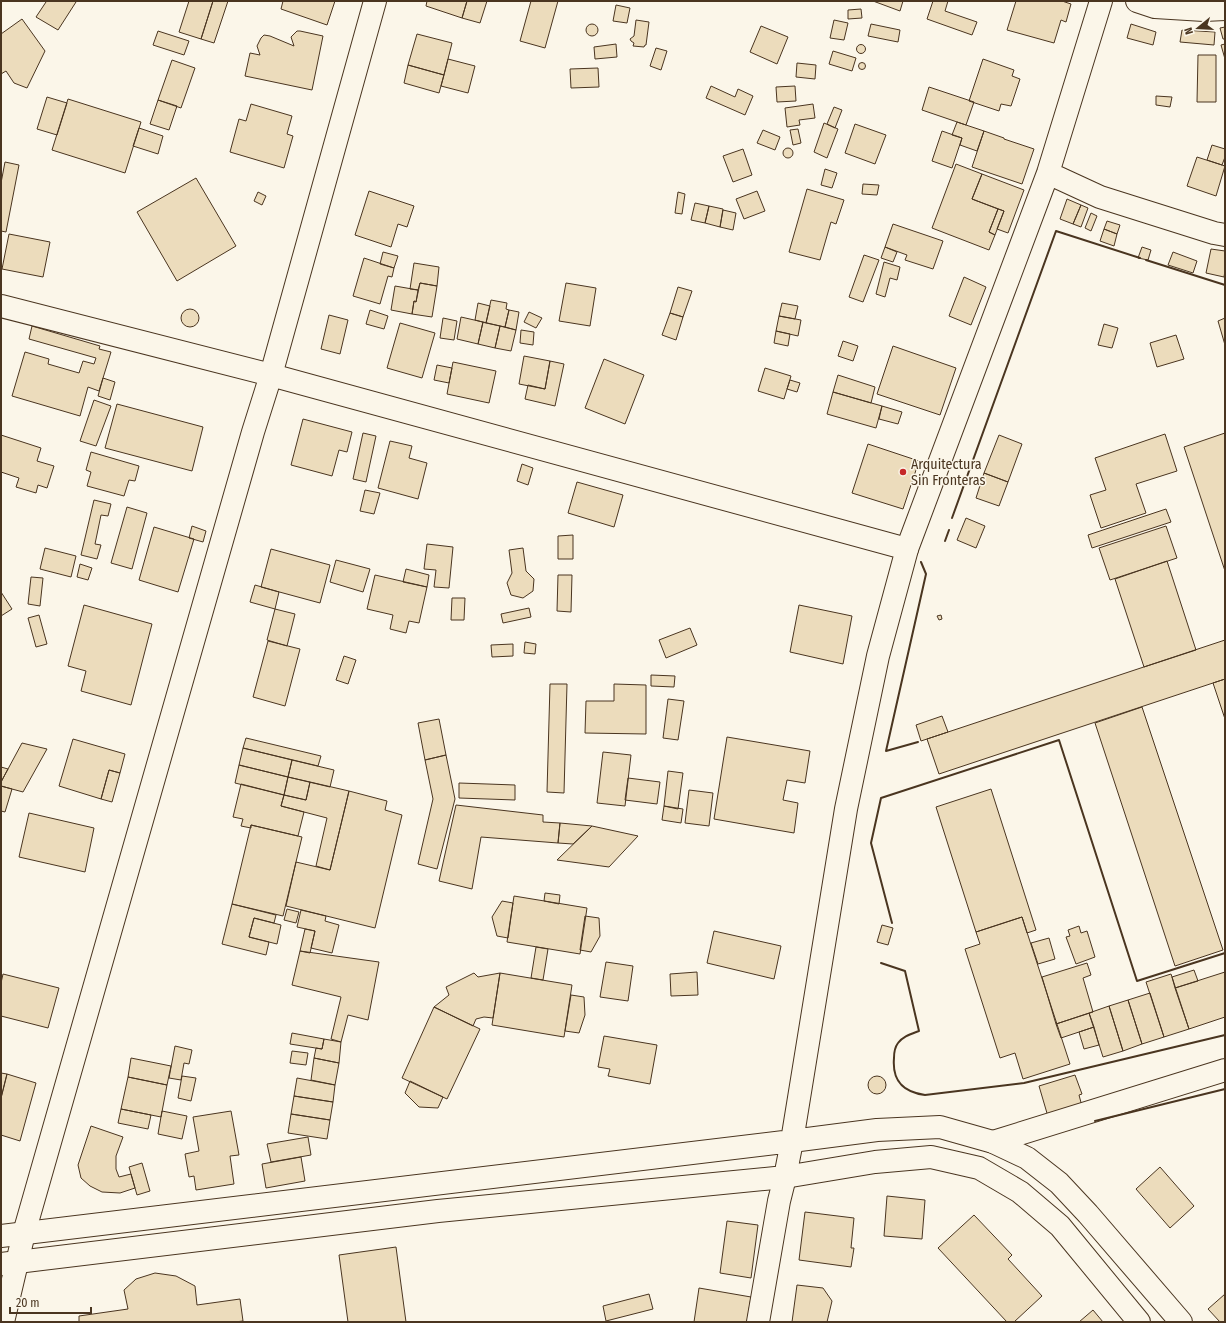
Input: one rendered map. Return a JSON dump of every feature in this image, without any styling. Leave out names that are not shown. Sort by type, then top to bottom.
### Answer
[{"type":"street","points":[[3,1322],[9,1263],[24,1233],[271,375],[375,1]]},
{"type":"street","points":[[758,1322],[779,1201],[792,1142],[846,808],[878,656],[908,550],[1048,173],[1101,1]]},
{"type":"street","points":[[1137,1],[1155,7],[1204,10],[1225,9]]},
{"type":"street","points":[[1048,173],[1100,197],[1221,233]]},
{"type":"street","points":[[1,306],[271,375],[908,550]]},
{"type":"street","points":[[993,1142],[1225,1070]]},
{"type":"street","points":[[1,1236],[792,1142],[877,1130],[940,1127],[993,1142],[1027,1158],[1059,1183],[1088,1214],[1181,1322]]},
{"type":"street","points":[[9,1263],[438,1211],[785,1176],[875,1162],[931,1158],[979,1168],[1020,1192],[1060,1226],[1139,1322]]},
{"type":"building","points":[[45,1],[76,2],[58,30],[36,17],[46,2]]},
{"type":"building","points":[[189,1],[213,1],[201,39],[179,32]]},
{"type":"building","points":[[213,1],[228,1],[214,43],[201,39]]},
{"type":"building","points":[[283,1],[335,1],[327,25],[281,9]]},
{"type":"building","points":[[427,1],[467,1],[462,18],[426,6]]},
{"type":"building","points":[[467,1],[487,1],[480,23],[462,18]]},
{"type":"building","points":[[531,1],[558,1],[545,48],[520,41]]},
{"type":"building","points":[[873,1],[903,1],[900,11]]},
{"type":"building","points":[[933,1],[948,1],[945,11],[977,22],[972,35],[927,19]]},
{"type":"building","points":[[1016,1],[1062,1],[1071,4],[1066,22],[1061,20],[1054,43],[1007,30]]},
{"type":"building","points":[[616,5],[630,8],[627,23],[613,21]]},
{"type":"building","points":[[861,9],[862,18],[848,19],[848,10]]},
{"type":"building","points":[[22,19],[45,51],[27,88],[14,83],[6,71],[1,74],[1,34]]},
{"type":"building","points":[[636,20],[649,22],[646,45],[644,47],[633,46],[634,43],[630,39],[634,36]]},
{"type":"building","points":[[834,20],[848,23],[844,40],[830,38]]},
{"type":"building","points":[[592,24],[596,26],[598,30],[596,34],[592,36],[588,34],[586,30],[588,26]]},
{"type":"building","points":[[871,24],[900,30],[898,42],[868,36]]},
{"type":"building","points":[[1131,24],[1156,32],[1153,45],[1127,38]]},
{"type":"building","points":[[761,26],[788,37],[777,64],[750,52]]},
{"type":"building","points":[[1225,27],[1225,39],[1223,39],[1220,28]]},
{"type":"building","points":[[1182,30],[1215,32],[1214,45],[1180,42]]},
{"type":"building","points":[[158,31],[189,41],[184,55],[153,45]]},
{"type":"building","points":[[297,31],[323,36],[312,90],[245,76],[250,53],[260,55],[257,46],[264,35],[294,46],[291,37]]},
{"type":"building","points":[[417,34],[452,43],[444,75],[408,65]]},
{"type":"building","points":[[616,44],[617,57],[595,59],[594,47]]},
{"type":"building","points":[[1225,44],[1225,59],[1221,45]]},
{"type":"building","points":[[859,45],[863,45],[865,49],[863,53],[859,53],[857,51],[857,47]]},
{"type":"building","points":[[656,48],[667,51],[661,70],[650,66]]},
{"type":"building","points":[[833,51],[856,58],[852,71],[829,64]]},
{"type":"building","points":[[1198,55],[1216,55],[1216,102],[1197,102]]},
{"type":"building","points":[[448,59],[475,66],[468,93],[441,86]]},
{"type":"building","points":[[983,59],[1014,70],[1012,76],[1020,79],[1011,106],[1001,104],[999,111],[969,101]]},
{"type":"building","points":[[172,60],[195,68],[181,108],[158,100]]},
{"type":"building","points":[[797,63],[816,65],[815,79],[796,77]]},
{"type":"building","points":[[862,63],[865,66],[862,69],[859,66]]},
{"type":"building","points":[[408,65],[444,75],[439,93],[404,83]]},
{"type":"building","points":[[598,68],[599,87],[571,88],[570,69]]},
{"type":"building","points":[[711,86],[735,97],[738,89],[753,96],[745,115],[706,98]]},
{"type":"building","points":[[795,86],[796,101],[777,102],[776,87]]},
{"type":"building","points":[[929,87],[974,102],[966,125],[922,110]]},
{"type":"building","points":[[1156,96],[1172,97],[1170,107],[1156,105]]},
{"type":"building","points":[[47,97],[67,103],[57,135],[37,129]]},
{"type":"building","points":[[68,99],[141,122],[125,173],[52,150]]},
{"type":"building","points":[[158,100],[177,106],[169,130],[150,124]]},
{"type":"building","points":[[251,104],[292,116],[287,134],[293,136],[284,168],[230,152],[239,119],[246,121]]},
{"type":"building","points":[[813,104],[815,118],[799,120],[800,125],[787,127],[785,108]]},
{"type":"building","points":[[834,107],[842,110],[835,128],[827,124]]},
{"type":"building","points":[[957,122],[984,131],[977,151],[960,145],[962,138],[952,135]]},
{"type":"building","points":[[824,123],[838,129],[827,158],[814,152]]},
{"type":"building","points":[[855,124],[886,135],[875,164],[845,153]]},
{"type":"building","points":[[139,128],[163,136],[158,154],[133,146]]},
{"type":"building","points":[[798,129],[801,143],[793,145],[790,130]]},
{"type":"building","points":[[763,130],[780,137],[775,150],[757,143]]},
{"type":"building","points":[[942,131],[962,138],[952,168],[932,161]]},
{"type":"building","points":[[984,131],[1034,149],[1022,184],[972,167]]},
{"type":"building","points":[[1212,145],[1225,149],[1225,157],[1222,165],[1207,160]]},
{"type":"building","points":[[786,148],[790,148],[792,149],[792,157],[786,158],[783,155],[783,151]]},
{"type":"building","points":[[743,149],[752,175],[733,182],[723,156]]},
{"type":"building","points":[[1197,157],[1225,166],[1216,196],[1187,186]]},
{"type":"building","points":[[5,162],[19,165],[6,232],[1,231],[1,183]]},
{"type":"building","points":[[956,164],[982,174],[972,199],[998,209],[989,232],[995,235],[989,250],[932,228]]},
{"type":"building","points":[[825,169],[837,173],[832,188],[821,185]]},
{"type":"building","points":[[982,174],[1024,190],[1008,233],[997,229],[1004,211],[972,199]]},
{"type":"building","points":[[196,178],[236,246],[177,281],[137,212]]},
{"type":"building","points":[[863,184],[879,185],[877,195],[862,194]]},
{"type":"building","points":[[807,189],[844,200],[836,224],[831,222],[820,260],[789,252]]},
{"type":"building","points":[[369,191],[414,206],[407,227],[398,224],[391,247],[355,235]]},
{"type":"building","points":[[757,191],[765,211],[744,219],[736,199]]},
{"type":"building","points":[[258,192],[266,196],[262,205],[254,201]]},
{"type":"building","points":[[678,192],[685,194],[682,214],[675,213]]},
{"type":"building","points":[[1067,199],[1081,205],[1073,224],[1060,219]]},
{"type":"building","points":[[695,203],[709,206],[705,223],[691,220]]},
{"type":"building","points":[[1081,205],[1088,208],[1081,227],[1073,224]]},
{"type":"building","points":[[709,206],[723,209],[720,227],[705,223]]},
{"type":"building","points":[[998,209],[1004,211],[995,235],[989,232]]},
{"type":"building","points":[[723,210],[736,213],[733,230],[720,227]]},
{"type":"building","points":[[1091,213],[1097,216],[1091,231],[1085,228]]},
{"type":"building","points":[[1107,221],[1120,225],[1117,234],[1104,229]]},
{"type":"building","points":[[893,224],[943,241],[933,269],[905,260],[907,255],[885,247]]},
{"type":"building","points":[[1104,229],[1117,234],[1114,246],[1100,241]]},
{"type":"building","points":[[9,234],[50,242],[43,277],[2,269]]},
{"type":"building","points":[[885,247],[897,252],[893,262],[881,258]]},
{"type":"building","points":[[1142,247],[1151,250],[1148,260],[1138,258]]},
{"type":"building","points":[[1211,249],[1225,251],[1224,277],[1206,273]]},
{"type":"building","points":[[383,252],[398,256],[394,268],[380,264]]},
{"type":"building","points":[[1173,252],[1197,261],[1193,273],[1168,265]]},
{"type":"building","points":[[864,255],[879,260],[863,302],[849,297]]},
{"type":"building","points":[[364,258],[394,268],[392,277],[388,276],[380,304],[353,296]]},
{"type":"building","points":[[884,262],[900,267],[897,280],[890,278],[885,297],[876,294]]},
{"type":"building","points":[[414,263],[439,267],[437,286],[420,283],[418,290],[410,289]]},
{"type":"building","points":[[964,277],[986,287],[971,325],[949,316]]},
{"type":"building","points":[[420,283],[437,286],[432,317],[412,314],[414,301],[416,302]]},
{"type":"building","points":[[566,283],[596,288],[590,326],[559,321]]},
{"type":"building","points":[[395,286],[418,290],[416,302],[414,301],[412,314],[391,310]]},
{"type":"building","points":[[678,287],[692,291],[683,317],[670,313]]},
{"type":"building","points":[[491,300],[507,303],[506,309],[509,310],[505,327],[486,323]]},
{"type":"building","points":[[478,303],[490,306],[486,323],[475,320]]},
{"type":"building","points":[[782,303],[798,306],[795,319],[779,316]]},
{"type":"building","points":[[190,309],[196,312],[199,318],[196,324],[190,327],[184,324],[181,318],[184,312]]},
{"type":"building","points":[[370,310],[388,316],[384,329],[366,324]]},
{"type":"building","points":[[509,310],[519,312],[516,330],[505,327]]},
{"type":"building","points":[[529,312],[542,318],[536,328],[524,322]]},
{"type":"building","points":[[670,313],[683,317],[676,340],[662,335]]},
{"type":"building","points":[[329,315],[348,320],[340,354],[321,349]]},
{"type":"building","points":[[779,316],[801,320],[798,336],[776,331]]},
{"type":"building","points":[[461,317],[483,322],[478,344],[457,339]]},
{"type":"building","points":[[443,318],[457,321],[454,340],[440,338]]},
{"type":"building","points":[[1225,318],[1225,345],[1218,321]]},
{"type":"building","points":[[483,322],[500,326],[495,348],[478,344]]},
{"type":"building","points":[[400,323],[435,333],[422,378],[387,368]]},
{"type":"building","points":[[1104,324],[1118,328],[1112,348],[1098,345]]},
{"type":"building","points":[[32,326],[100,346],[99,349],[111,352],[99,391],[88,387],[80,416],[12,396],[25,352],[49,359],[48,364],[79,373],[83,361],[94,364],[96,358],[29,339]]},
{"type":"building","points":[[500,326],[516,330],[511,351],[495,348]]},
{"type":"building","points":[[521,330],[534,332],[533,345],[520,343]]},
{"type":"building","points":[[776,331],[790,334],[788,346],[774,343]]},
{"type":"building","points":[[1176,335],[1184,359],[1157,367],[1150,343]]},
{"type":"building","points":[[843,341],[858,346],[853,361],[838,356]]},
{"type":"building","points":[[893,346],[956,368],[940,415],[877,394]]},
{"type":"building","points":[[524,356],[550,361],[545,389],[519,384]]},
{"type":"building","points":[[604,359],[644,375],[625,424],[585,408]]},
{"type":"building","points":[[550,361],[564,364],[555,406],[525,399],[528,385],[545,389]]},
{"type":"building","points":[[453,362],[496,371],[489,403],[447,394]]},
{"type":"building","points":[[437,365],[452,368],[449,383],[434,380]]},
{"type":"building","points":[[765,368],[791,376],[784,399],[758,391]]},
{"type":"building","points":[[838,375],[875,387],[871,403],[833,392]]},
{"type":"building","points":[[103,378],[115,382],[110,400],[98,396]]},
{"type":"building","points":[[790,380],[800,383],[797,392],[787,389]]},
{"type":"building","points":[[833,392],[882,406],[876,428],[827,414]]},
{"type":"building","points":[[94,400],[111,406],[96,446],[80,441]]},
{"type":"building","points":[[117,404],[203,427],[192,471],[105,448]]},
{"type":"building","points":[[882,406],[902,412],[898,424],[879,419]]},
{"type":"building","points":[[303,419],[352,432],[347,452],[339,450],[332,476],[291,465]]},
{"type":"building","points":[[363,433],[376,436],[366,482],[353,479]]},
{"type":"building","points":[[1225,433],[1225,571],[1184,447]]},
{"type":"building","points":[[1165,434],[1177,471],[1136,484],[1146,513],[1101,528],[1090,495],[1106,490],[1095,458]]},
{"type":"building","points":[[1,435],[41,448],[37,461],[54,466],[47,488],[38,485],[36,493],[16,487],[19,478],[1,472]]},
{"type":"building","points":[[999,435],[1022,444],[1008,482],[984,473]]},
{"type":"building","points":[[390,441],[412,446],[409,458],[427,463],[418,499],[378,488]]},
{"type":"building","points":[[868,444],[919,461],[903,509],[852,493]]},
{"type":"building","points":[[91,452],[139,466],[135,481],[129,480],[124,496],[87,486],[91,472],[86,470]]},
{"type":"building","points":[[522,464],[533,468],[528,485],[517,481]]},
{"type":"building","points":[[984,473],[1008,482],[999,506],[976,498]]},
{"type":"building","points":[[577,482],[623,495],[614,527],[568,513]]},
{"type":"building","points":[[365,490],[380,493],[374,514],[360,511]]},
{"type":"building","points":[[94,500],[111,504],[108,516],[101,515],[95,544],[101,545],[97,559],[81,555]]},
{"type":"building","points":[[127,507],[147,513],[132,569],[111,563]]},
{"type":"building","points":[[1166,509],[1171,522],[1092,548],[1088,535]]},
{"type":"building","points":[[966,518],[985,526],[976,548],[957,540]]},
{"type":"building","points":[[192,526],[206,531],[203,542],[189,538]]},
{"type":"building","points":[[1166,526],[1177,558],[1110,580],[1099,548]]},
{"type":"building","points":[[154,527],[194,539],[178,592],[139,580]]},
{"type":"building","points":[[573,535],[573,559],[558,559],[558,536]]},
{"type":"building","points":[[427,544],[453,547],[449,588],[434,587],[436,570],[424,569]]},
{"type":"building","points":[[45,548],[76,556],[71,577],[40,569]]},
{"type":"building","points":[[523,548],[526,571],[534,579],[533,591],[523,598],[511,595],[507,583],[512,573],[509,550]]},
{"type":"building","points":[[271,549],[330,565],[320,603],[261,587]]},
{"type":"building","points":[[336,560],[370,569],[363,592],[330,582]]},
{"type":"building","points":[[1167,561],[1196,650],[1144,667],[1115,579]]},
{"type":"building","points":[[80,564],[92,568],[88,580],[77,577]]},
{"type":"building","points":[[406,569],[429,575],[427,587],[403,582]]},
{"type":"building","points":[[375,575],[427,587],[419,623],[409,621],[406,633],[390,629],[393,615],[367,609]]},
{"type":"building","points":[[558,575],[572,575],[571,612],[557,611]]},
{"type":"building","points":[[31,577],[43,578],[40,606],[28,604]]},
{"type":"building","points":[[255,585],[279,592],[275,609],[250,602]]},
{"type":"building","points":[[1,592],[12,609],[1,616]]},
{"type":"building","points":[[452,598],[465,598],[464,620],[451,620]]},
{"type":"building","points":[[84,605],[152,624],[131,705],[81,691],[86,671],[68,666]]},
{"type":"building","points":[[799,605],[852,616],[843,664],[790,652]]},
{"type":"building","points":[[529,608],[531,617],[503,623],[501,614]]},
{"type":"building","points":[[275,609],[295,614],[287,646],[267,640]]},
{"type":"building","points":[[39,615],[47,644],[36,647],[28,618]]},
{"type":"building","points":[[941,615],[942,619],[939,620],[937,616]]},
{"type":"building","points":[[690,628],[697,645],[666,658],[659,640]]},
{"type":"building","points":[[1225,640],[1225,679],[939,774],[927,739]]},
{"type":"building","points":[[268,641],[300,649],[285,706],[253,697]]},
{"type":"building","points":[[525,642],[536,644],[535,654],[524,653]]},
{"type":"building","points":[[513,644],[513,656],[492,657],[491,645]]},
{"type":"building","points":[[344,656],[356,660],[348,684],[336,680]]},
{"type":"building","points":[[651,675],[675,676],[674,687],[651,686]]},
{"type":"building","points":[[1225,679],[1225,719],[1213,683]]},
{"type":"building","points":[[550,684],[567,684],[564,793],[547,792]]},
{"type":"building","points":[[614,684],[646,685],[646,734],[585,733],[586,701],[614,701]]},
{"type":"building","points":[[668,699],[684,701],[678,740],[663,738]]},
{"type":"building","points":[[1142,707],[1223,950],[1175,966],[1095,723]]},
{"type":"building","points":[[942,716],[948,732],[921,741],[916,725]]},
{"type":"building","points":[[439,719],[446,755],[425,760],[418,723]]},
{"type":"building","points":[[727,737],[810,751],[805,783],[787,780],[783,800],[798,803],[794,833],[714,819]]},
{"type":"building","points":[[246,738],[321,756],[318,766],[243,748]]},
{"type":"building","points":[[73,739],[125,754],[120,773],[109,770],[101,799],[59,786]]},
{"type":"building","points":[[22,743],[47,749],[23,792],[1,786],[1,782]]},
{"type":"building","points":[[243,748],[292,760],[288,777],[239,765]]},
{"type":"building","points":[[603,752],[631,755],[625,806],[597,803]]},
{"type":"building","points":[[446,755],[455,799],[437,869],[418,864],[433,799],[425,760]]},
{"type":"building","points":[[292,760],[334,770],[330,787],[288,777]]},
{"type":"building","points":[[239,765],[288,777],[284,795],[235,783]]},
{"type":"building","points":[[1,767],[8,769],[1,782]]},
{"type":"building","points":[[109,770],[120,773],[112,802],[101,799]]},
{"type":"building","points":[[668,771],[683,773],[678,809],[664,806]]},
{"type":"building","points":[[288,777],[310,782],[306,800],[284,795]]},
{"type":"building","points":[[628,778],[660,782],[657,804],[625,800]]},
{"type":"building","points":[[310,782],[349,791],[330,870],[316,866],[327,818],[281,806],[284,795],[306,800]]},
{"type":"building","points":[[459,783],[515,785],[515,800],[459,798]]},
{"type":"building","points":[[241,784],[284,795],[281,806],[304,812],[298,836],[251,825],[251,828],[241,826],[243,819],[233,817]]},
{"type":"building","points":[[1,786],[12,789],[5,812],[1,811]]},
{"type":"building","points":[[991,789],[1036,930],[1027,933],[1022,917],[976,932],[936,807]]},
{"type":"building","points":[[689,790],[713,793],[709,826],[685,823]]},
{"type":"building","points":[[349,791],[387,801],[385,810],[402,815],[375,928],[286,906],[296,862],[330,870]]},
{"type":"building","points":[[456,805],[543,815],[543,822],[560,823],[558,843],[481,837],[472,889],[439,881]]},
{"type":"building","points":[[664,806],[683,809],[681,823],[662,820]]},
{"type":"building","points":[[29,813],[94,828],[85,872],[19,857]]},
{"type":"building","points":[[560,823],[592,826],[573,844],[558,843]]},
{"type":"building","points":[[251,825],[302,837],[283,916],[232,904]]},
{"type":"building","points":[[592,826],[638,836],[609,867],[557,860]]},
{"type":"building","points":[[545,893],[560,895],[559,904],[544,901]]},
{"type":"building","points":[[514,896],[587,908],[580,954],[507,942]]},
{"type":"building","points":[[502,901],[513,903],[508,938],[497,936],[492,917]]},
{"type":"building","points":[[232,904],[276,915],[274,923],[254,918],[249,937],[269,942],[266,955],[222,944]]},
{"type":"building","points":[[287,909],[299,912],[296,923],[284,920]]},
{"type":"building","points":[[301,910],[326,916],[325,921],[339,925],[332,953],[311,948],[315,931],[297,927]]},
{"type":"building","points":[[585,916],[599,918],[600,936],[591,952],[580,950]]},
{"type":"building","points":[[1022,917],[1070,1064],[1023,1079],[1015,1053],[1000,1058],[965,949],[980,944],[976,932]]},
{"type":"building","points":[[254,918],[281,925],[277,944],[249,937]]},
{"type":"building","points":[[882,925],[893,928],[888,945],[877,942]]},
{"type":"building","points":[[1079,926],[1081,933],[1087,931],[1095,957],[1076,964],[1066,937],[1070,936],[1068,930]]},
{"type":"building","points":[[305,929],[315,931],[310,953],[300,951]]},
{"type":"building","points":[[714,931],[781,946],[774,979],[707,963]]},
{"type":"building","points":[[1049,938],[1055,959],[1038,964],[1031,943]]},
{"type":"building","points":[[536,947],[548,949],[543,980],[531,978]]},
{"type":"building","points":[[300,951],[379,962],[368,1020],[348,1015],[341,1042],[331,1039],[341,997],[292,985]]},
{"type":"building","points":[[606,962],[633,966],[628,1001],[600,997]]},
{"type":"building","points":[[1087,963],[1091,975],[1083,978],[1093,1012],[1056,1024],[1042,977]]},
{"type":"building","points":[[1194,970],[1198,981],[1175,988],[1172,977]]},
{"type":"building","points":[[697,972],[698,995],[671,996],[670,974]]},
{"type":"building","points":[[1225,972],[1225,1017],[1189,1029],[1175,988]]},
{"type":"building","points":[[474,973],[478,977],[500,973],[493,1018],[484,1017],[476,1019],[473,1026],[434,1007],[449,995],[446,987]]},
{"type":"building","points":[[500,973],[572,985],[564,1037],[492,1025]]},
{"type":"building","points":[[3,974],[59,988],[48,1028],[1,1016],[1,983]]},
{"type":"building","points":[[1171,974],[1189,1029],[1164,1037],[1146,982]]},
{"type":"building","points":[[1150,993],[1164,1037],[1142,1044],[1128,1000]]},
{"type":"building","points":[[571,995],[584,997],[585,1015],[579,1033],[565,1031]]},
{"type":"building","points":[[1128,1000],[1142,1044],[1123,1051],[1109,1006]]},
{"type":"building","points":[[1109,1006],[1123,1051],[1103,1057],[1089,1013]]},
{"type":"building","points":[[434,1007],[480,1029],[447,1099],[402,1078]]},
{"type":"building","points":[[1089,1013],[1094,1027],[1061,1038],[1056,1024]]},
{"type":"building","points":[[1094,1027],[1099,1045],[1084,1049],[1079,1032]]},
{"type":"building","points":[[292,1033],[324,1039],[322,1049],[290,1044]]},
{"type":"building","points":[[604,1036],[657,1045],[650,1084],[608,1076],[610,1069],[598,1067]]},
{"type":"building","points":[[324,1039],[341,1042],[339,1063],[314,1058],[316,1048],[322,1049]]},
{"type":"building","points":[[175,1046],[192,1050],[189,1064],[184,1063],[181,1080],[169,1078]]},
{"type":"building","points":[[292,1051],[308,1053],[306,1065],[290,1063]]},
{"type":"building","points":[[131,1058],[171,1066],[167,1085],[128,1077]]},
{"type":"building","points":[[314,1058],[339,1063],[335,1085],[311,1080]]},
{"type":"building","points":[[1,1073],[7,1074],[1,1098]]},
{"type":"building","points":[[7,1074],[36,1083],[20,1141],[1,1135],[1,1098]]},
{"type":"building","points":[[1075,1075],[1082,1094],[1079,1095],[1083,1110],[1049,1120],[1039,1086]]},
{"type":"building","points":[[182,1076],[196,1078],[191,1101],[178,1098]]},
{"type":"building","points":[[877,1076],[881,1077],[885,1081],[885,1089],[881,1093],[877,1094],[873,1093],[869,1089],[868,1085],[869,1081],[873,1077]]},
{"type":"building","points":[[128,1077],[167,1085],[161,1117],[121,1109]]},
{"type":"building","points":[[297,1078],[335,1085],[333,1102],[294,1096]]},
{"type":"building","points":[[410,1081],[443,1097],[438,1108],[419,1107],[405,1093]]},
{"type":"building","points":[[294,1096],[333,1102],[330,1120],[291,1114]]},
{"type":"building","points":[[121,1109],[151,1115],[148,1129],[118,1123]]},
{"type":"building","points":[[162,1111],[187,1116],[182,1139],[158,1134]]},
{"type":"building","points":[[231,1111],[239,1155],[230,1156],[234,1184],[196,1190],[194,1176],[189,1177],[185,1154],[199,1151],[193,1117]]},
{"type":"building","points":[[291,1114],[330,1120],[327,1139],[288,1133]]},
{"type":"building","points":[[91,1126],[123,1137],[116,1156],[116,1169],[119,1177],[131,1174],[135,1188],[120,1193],[102,1192],[90,1186],[81,1178],[78,1165]]},
{"type":"building","points":[[308,1137],[311,1155],[271,1162],[267,1144]]},
{"type":"building","points":[[301,1157],[305,1181],[266,1188],[262,1164]]},
{"type":"building","points":[[142,1163],[150,1191],[137,1195],[129,1167]]},
{"type":"building","points":[[1160,1167],[1194,1206],[1170,1228],[1136,1189]]},
{"type":"building","points":[[887,1196],[925,1200],[922,1239],[884,1236]]},
{"type":"building","points":[[805,1212],[854,1218],[851,1248],[854,1248],[851,1267],[799,1260]]},
{"type":"building","points":[[974,1215],[1012,1255],[1008,1259],[1042,1296],[1014,1322],[1007,1322],[938,1248]]},
{"type":"building","points":[[727,1221],[758,1225],[751,1278],[720,1273]]},
{"type":"building","points":[[396,1247],[406,1322],[348,1322],[339,1255]]},
{"type":"building","points":[[155,1273],[176,1276],[195,1286],[197,1305],[240,1299],[243,1321],[79,1322],[79,1316],[128,1309],[124,1290],[136,1279]]},
{"type":"building","points":[[797,1285],[823,1288],[832,1301],[827,1322],[792,1322]]},
{"type":"building","points":[[699,1288],[751,1297],[747,1322],[694,1322]]},
{"type":"building","points":[[649,1294],[653,1309],[606,1321],[603,1306]]},
{"type":"building","points":[[1225,1294],[1225,1322],[1220,1322],[1208,1309]]},
{"type":"building","points":[[1093,1310],[1103,1322],[1079,1322]]},
{"type":"wall","points":[[952,518],[1056,231],[1140,258]]},
{"type":"wall","points":[[1146,260],[1225,285]]},
{"type":"wall","points":[[945,541],[949,530]]},
{"type":"wall","points":[[918,742],[886,751],[926,574],[921,562]]},
{"type":"wall","points":[[892,923],[871,843],[881,798],[1059,740],[1137,981],[1225,953]]},
{"type":"wall","points":[[881,963],[905,971],[919,1031],[905,1037],[896,1046],[894,1052],[895,1073],[900,1084],[905,1088],[925,1095],[1024,1083],[1225,1035]]},
{"type":"wall","points":[[1095,1121],[1225,1089]]},
{"type":"place","name":"Arquitectura Sin Fronteras","points":[[903,472]]}]
